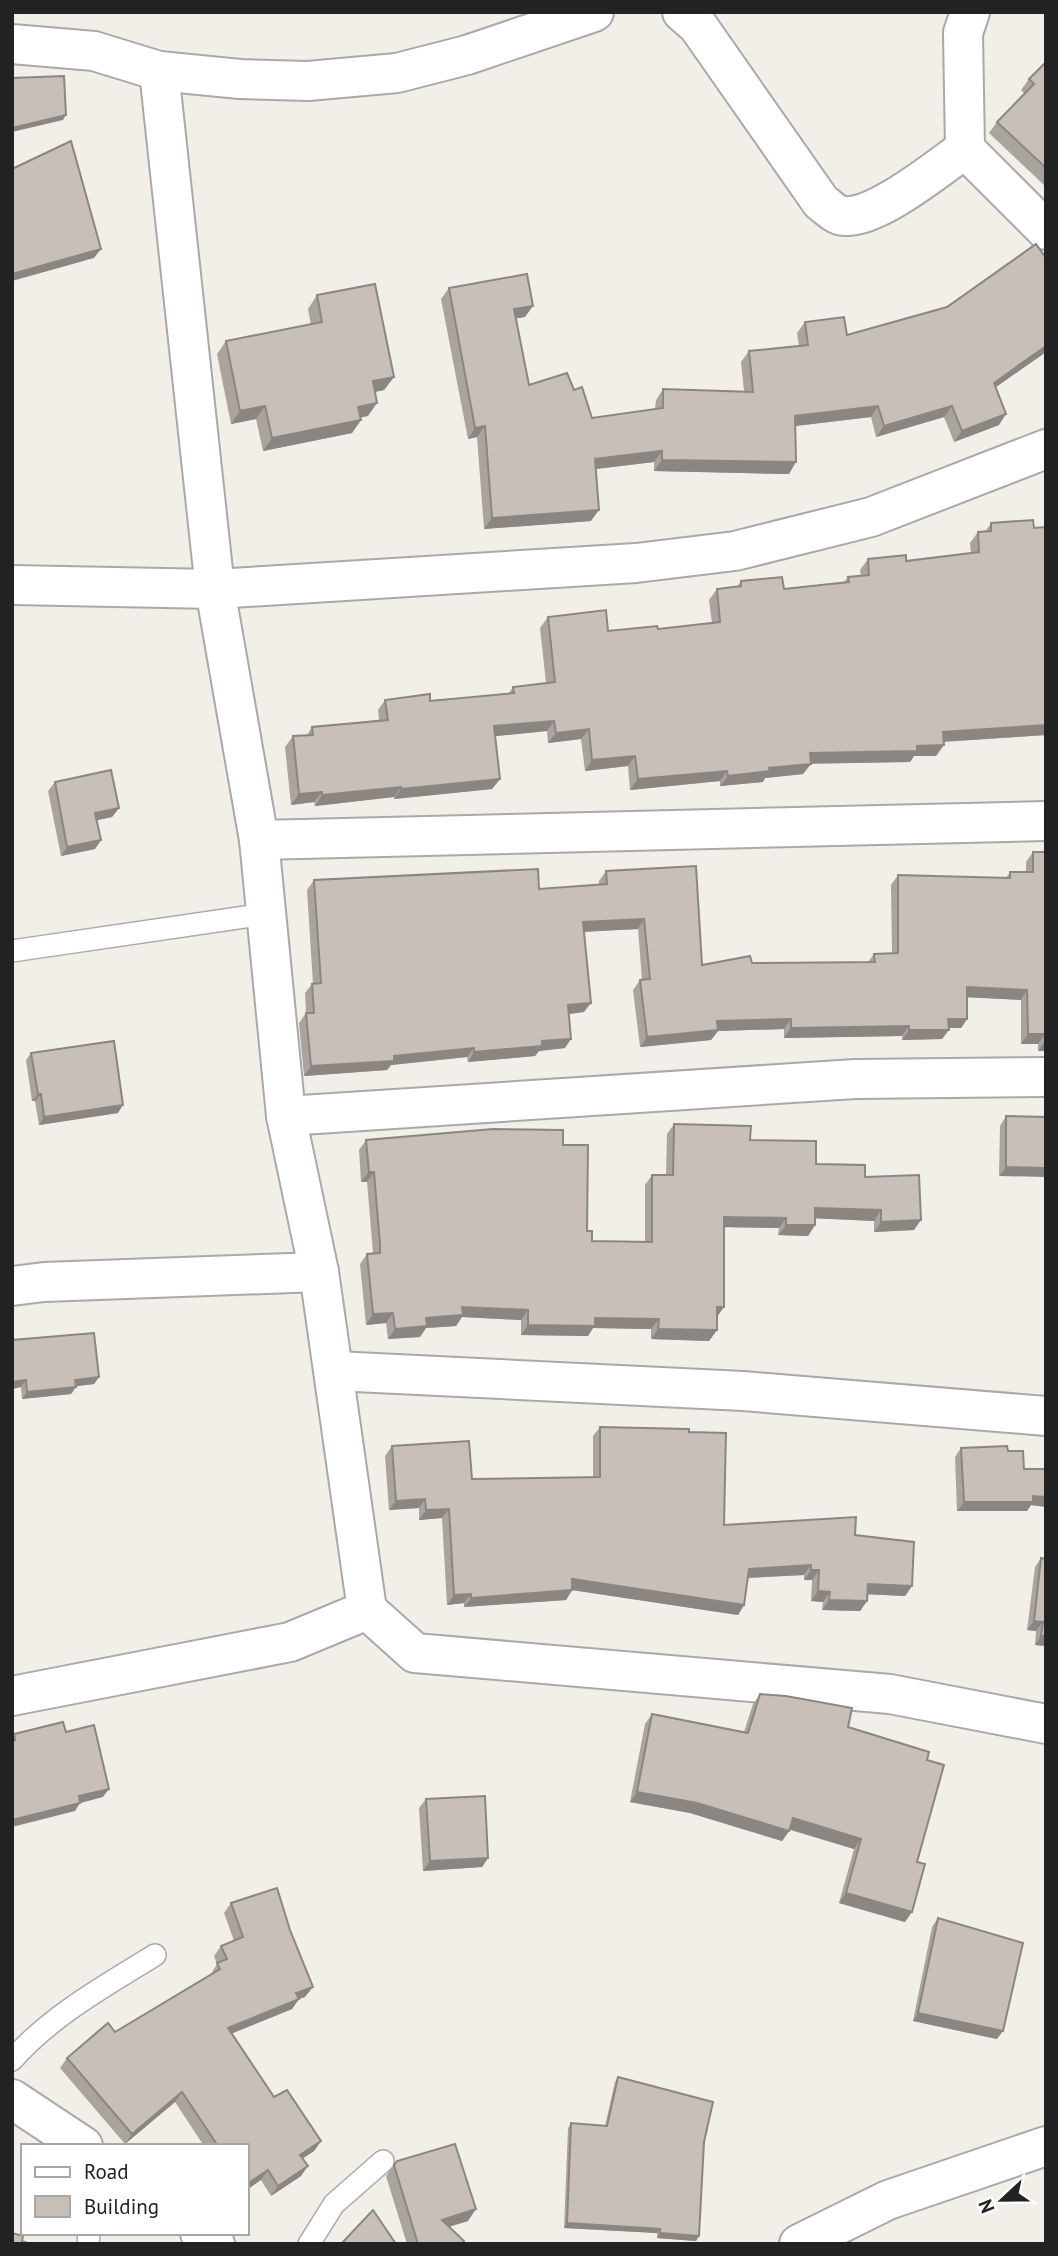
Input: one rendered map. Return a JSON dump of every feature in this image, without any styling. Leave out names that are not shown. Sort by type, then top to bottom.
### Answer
[{"type":"street","points":[[12,44],[94,51],[159,71],[240,79],[308,81],[397,73],[467,55],[594,12]]},
{"type":"street","points":[[682,12],[698,26],[821,202],[841,217],[861,215],[884,204],[965,149]]},
{"type":"street","points":[[970,12],[963,33],[965,149],[1046,230]]},
{"type":"street","points":[[159,71],[215,589],[259,840],[286,1116],[319,1272],[367,1610],[415,1653],[890,1694],[1046,1724]]},
{"type":"street","points":[[12,585],[215,589],[636,563],[735,551],[872,517],[1046,449]]},
{"type":"street","points":[[259,840],[1046,821]]},
{"type":"street","points":[[286,1116],[855,1079],[1046,1077]]},
{"type":"street","points":[[12,1286],[44,1282],[319,1272]]},
{"type":"street","points":[[335,1371],[743,1391],[1046,1416]]},
{"type":"street","points":[[12,1696],[290,1642],[367,1610]]},
{"type":"street","points":[[12,2099],[80,2144]]},
{"type":"street","points":[[799,2244],[888,2200],[1046,2146]]},
{"type":"lane","points":[[12,951],[266,914]]},
{"type":"lane","points":[[12,2060],[31,2039],[80,2001],[155,1955]]},
{"type":"lane","points":[[309,2244],[334,2204],[383,2161]]},
{"type":"building","points":[[1046,62],[1046,168],[997,122],[1034,84],[1029,79]]},
{"type":"building","points":[[64,76],[66,115],[12,128],[12,78]]},
{"type":"building","points":[[71,141],[101,249],[12,274],[12,169]]},
{"type":"building","points":[[1036,244],[1046,258],[1046,346],[994,383],[1006,414],[962,431],[952,406],[884,426],[878,406],[795,416],[796,462],[662,460],[662,451],[595,459],[599,510],[492,518],[485,426],[475,428],[449,288],[527,274],[533,306],[514,309],[529,385],[567,373],[574,390],[582,387],[592,418],[663,408],[663,389],[753,392],[749,351],[808,345],[805,322],[844,317],[847,335],[947,307]]},
{"type":"building","points":[[375,284],[394,377],[373,381],[377,403],[358,407],[361,420],[272,438],[265,406],[240,411],[226,341],[322,322],[317,295]]},
{"type":"building","points":[[1033,520],[1034,528],[1046,527],[1046,725],[943,732],[944,745],[917,746],[917,751],[810,753],[811,764],[769,768],[770,771],[728,776],[727,771],[638,779],[635,756],[592,760],[589,729],[556,733],[554,721],[494,726],[500,779],[322,795],[322,792],[299,794],[293,736],[313,735],[312,727],[388,720],[385,700],[430,694],[430,701],[514,693],[513,687],[555,682],[548,617],[606,610],[608,631],[720,622],[717,589],[741,586],[741,581],[782,577],[784,589],[849,582],[848,577],[869,575],[868,559],[906,555],[906,561],[979,552],[978,532],[991,531],[991,523]]},
{"type":"building","points":[[111,770],[119,808],[95,813],[101,840],[67,847],[55,782]]},
{"type":"building","points":[[1033,852],[1046,852],[1046,1041],[1045,1034],[1028,1034],[1027,990],[967,987],[967,1019],[948,1019],[949,1030],[909,1030],[909,1026],[791,1028],[791,1019],[717,1021],[718,1030],[647,1037],[640,980],[650,979],[644,919],[583,922],[591,1003],[568,1005],[571,1039],[542,1041],[542,1046],[474,1052],[474,1048],[394,1056],[394,1061],[311,1066],[306,1013],[314,1013],[312,984],[321,983],[314,880],[538,869],[539,889],[607,884],[606,871],[696,866],[702,965],[750,956],[752,963],[875,962],[874,954],[898,953],[898,875],[1010,878],[1010,872],[1033,872]]},
{"type":"building","points":[[114,1041],[123,1105],[44,1117],[31,1053]]},
{"type":"building","points":[[1006,1116],[1046,1117],[1046,1168],[1006,1167]]},
{"type":"building","points":[[674,1124],[751,1126],[750,1140],[816,1141],[816,1164],[865,1165],[865,1177],[919,1175],[921,1220],[881,1222],[881,1210],[815,1208],[815,1225],[786,1225],[786,1218],[724,1217],[724,1307],[717,1307],[717,1330],[658,1329],[659,1319],[595,1318],[595,1326],[528,1325],[528,1310],[462,1307],[463,1315],[426,1318],[427,1326],[395,1329],[393,1313],[373,1314],[367,1254],[380,1253],[380,1245],[374,1172],[369,1172],[366,1140],[493,1129],[563,1130],[563,1145],[588,1145],[587,1231],[592,1231],[592,1241],[652,1242],[652,1175],[673,1175]]},
{"type":"building","points":[[94,1333],[99,1377],[75,1380],[76,1387],[27,1392],[26,1380],[12,1382],[12,1340]]},
{"type":"building","points":[[600,1427],[689,1429],[689,1432],[726,1433],[724,1525],[856,1517],[855,1535],[914,1542],[912,1586],[868,1584],[867,1601],[829,1600],[830,1592],[818,1591],[819,1570],[811,1570],[811,1565],[749,1569],[744,1605],[572,1579],[572,1590],[471,1598],[471,1594],[454,1595],[449,1509],[426,1510],[425,1499],[396,1501],[392,1446],[469,1441],[472,1479],[600,1477]]},
{"type":"building","points":[[1007,1446],[1008,1451],[1023,1451],[1024,1469],[1046,1469],[1046,1497],[1033,1496],[1033,1502],[964,1502],[961,1448]]},
{"type":"building","points":[[1041,1558],[1046,1559],[1046,1636],[1041,1636],[1043,1622],[1034,1621]]},
{"type":"building","points":[[760,1694],[852,1708],[848,1727],[929,1752],[927,1760],[944,1765],[917,1862],[925,1864],[912,1912],[846,1893],[861,1839],[793,1818],[789,1831],[697,1803],[637,1792],[652,1714],[748,1733]]},
{"type":"building","points":[[63,1722],[66,1732],[94,1725],[109,1789],[79,1796],[80,1803],[12,1820],[14,1734]]},
{"type":"building","points":[[485,1796],[488,1858],[430,1861],[426,1799]]},
{"type":"building","points":[[277,1888],[290,1930],[313,1987],[296,1993],[299,1999],[228,2028],[274,2097],[287,2090],[321,2141],[300,2155],[308,2166],[278,2186],[268,2170],[248,2183],[248,2144],[217,2144],[182,2092],[132,2134],[67,2058],[108,2023],[115,2032],[220,1969],[217,1963],[227,1959],[221,1946],[243,1937],[231,1903]]},
{"type":"building","points":[[938,1918],[1023,1943],[1003,2031],[918,2013]]},
{"type":"building","points":[[618,2077],[713,2102],[704,2142],[699,2236],[660,2233],[660,2229],[567,2223],[571,2123],[607,2126]]},
{"type":"building","points":[[455,2144],[476,2209],[442,2220],[464,2241],[461,2244],[418,2244],[394,2165],[397,2161]]},
{"type":"building","points":[[373,2210],[396,2244],[341,2244]]},
{"type":"building","points":[[12,2233],[23,2236],[22,2241],[30,2244],[12,2244]]}]
